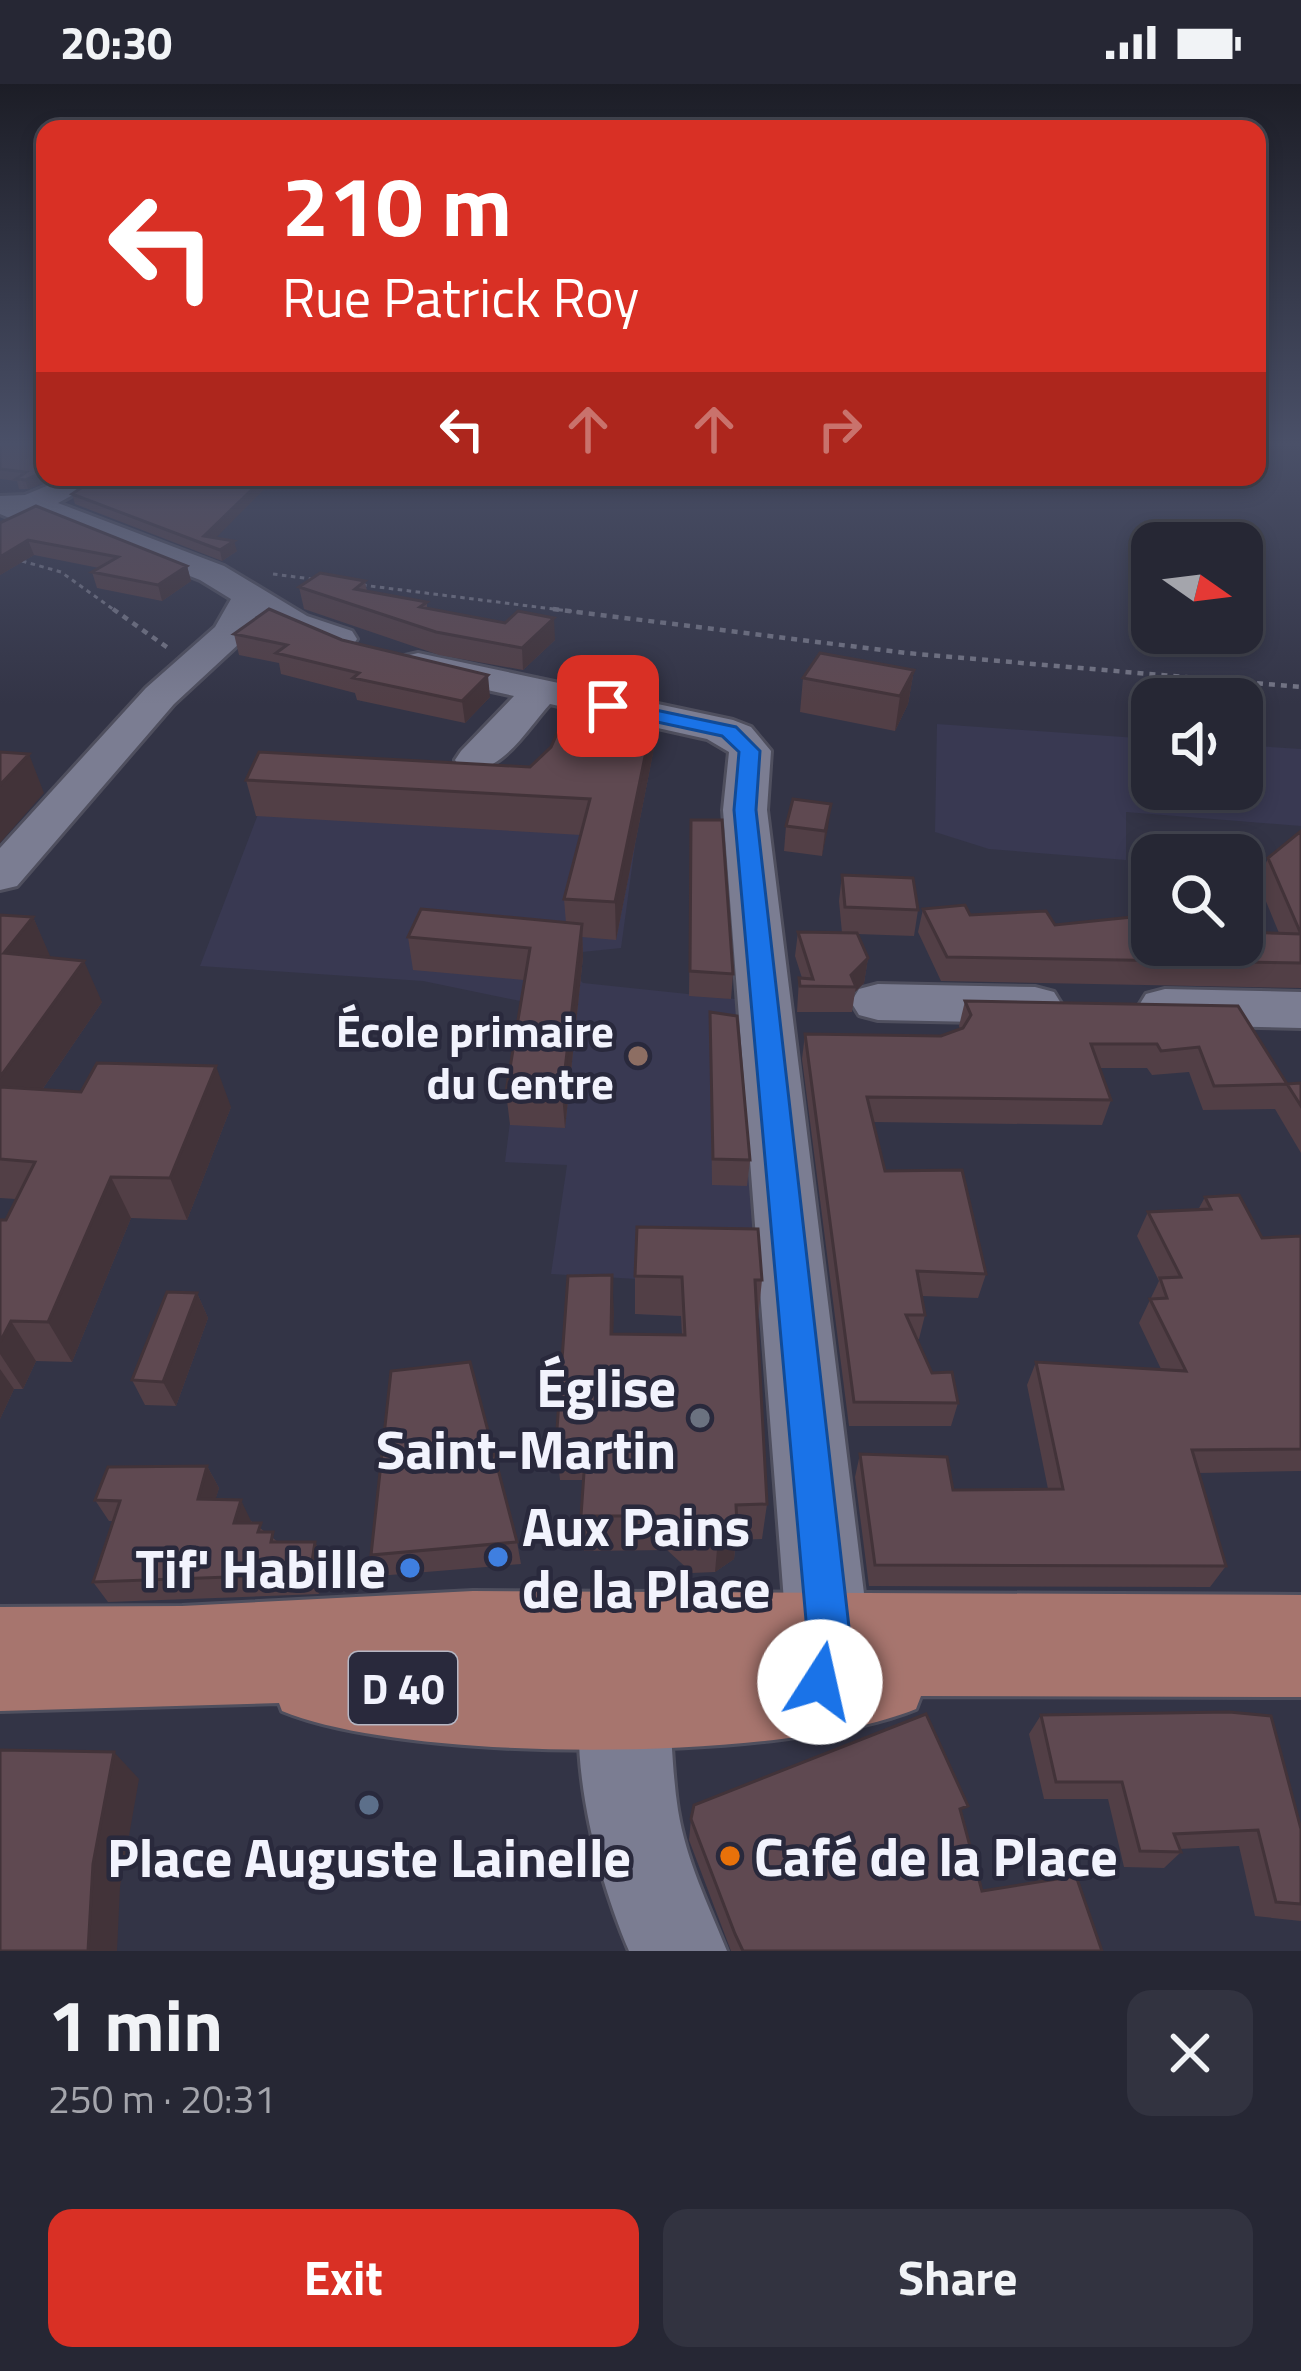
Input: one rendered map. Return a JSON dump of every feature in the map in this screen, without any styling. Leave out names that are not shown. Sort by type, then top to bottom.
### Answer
[{"type":"main road","name":"D 40","points":[[0,1659],[185,1657],[446,1694],[622,1668],[831,1660],[970,1648],[1301,1646]]},
{"type":"street","points":[[78,529],[205,570],[294,624],[376,651],[737,736],[750,751],[745,810],[824,1027],[831,1660]]},
{"type":"street","points":[[0,876],[192,665],[229,633],[250,596]]},
{"type":"street","points":[[476,760],[598,661]]},
{"type":"street","points":[[824,1027],[1098,1006],[1301,1010]]},
{"type":"street","points":[[824,1027],[1043,1038]]},
{"type":"street","points":[[622,1668],[628,1798],[641,1867],[678,1951]]},
{"type":"path","points":[[24,561],[61,572],[192,665]]},
{"type":"path","points":[[205,570],[218,567],[333,581]]},
{"type":"path","points":[[356,584],[906,653],[1301,687]]},
{"type":"shaded area","points":[[937,724],[1131,738],[1131,810],[1263,810],[1263,746],[1301,749],[1301,826],[1126,812],[1126,860],[989,849],[935,832]]},
{"type":"shaded area","name":"École primaire du Centre","points":[[268,788],[636,838],[621,948],[553,955],[583,983],[754,1001],[770,1319],[635,1314],[637,1279],[551,1274],[567,1165],[505,1162],[525,1002],[423,981],[200,966]]},
{"type":"building","points":[[0,529],[94,529],[187,566],[158,585],[92,572],[118,557],[28,540],[0,557]]},
{"type":"building","points":[[165,529],[211,529],[204,536],[234,541],[220,550]]},
{"type":"building","points":[[320,573],[365,581],[355,589],[427,602],[420,607],[505,623],[518,611],[554,618],[522,648],[436,632],[299,587]]},
{"type":"building","points":[[269,609],[342,640],[488,675],[462,701],[353,678],[359,673],[276,653],[287,645],[234,634]]},
{"type":"building","points":[[820,653],[914,670],[900,696],[803,678]]},
{"type":"building","points":[[571,702],[655,708],[615,902],[564,899],[590,799],[246,780],[259,752],[530,767],[551,747]]},
{"type":"building","points":[[0,752],[29,754],[0,785]]},
{"type":"building","points":[[793,799],[831,804],[825,831],[786,826]]},
{"type":"building","points":[[691,820],[722,820],[733,974],[690,971]]},
{"type":"building","points":[[1301,831],[1301,934],[1268,858]]},
{"type":"building","points":[[842,875],[913,878],[918,910],[845,907]]},
{"type":"building","points":[[965,905],[970,915],[1046,911],[1055,925],[1131,917],[1131,960],[947,957],[923,909]]},
{"type":"building","points":[[421,909],[582,924],[562,1095],[506,1092],[530,948],[408,937]]},
{"type":"building","points":[[0,915],[33,917],[4,953],[84,961],[0,1077]]},
{"type":"building","points":[[798,932],[857,933],[868,958],[851,975],[856,987],[800,986],[799,978],[813,979]]},
{"type":"building","points":[[1263,933],[1301,934],[1301,963],[1263,962]]},
{"type":"building","points":[[965,1001],[1238,1006],[1287,1084],[1214,1086],[1199,1047],[1161,1051],[1157,1044],[1091,1044],[1111,1100],[867,1097],[885,1171],[962,1170],[986,1274],[917,1271],[925,1315],[906,1315],[932,1373],[952,1372],[958,1403],[854,1402],[805,1034],[941,1036],[963,1028],[971,1015]]},
{"type":"building","points":[[710,1012],[737,1016],[750,1160],[713,1159]]},
{"type":"building","points":[[97,1063],[216,1066],[170,1178],[111,1177],[48,1322],[11,1321],[0,1342],[0,1220],[6,1220],[35,1162],[0,1159],[0,1087],[81,1092]]},
{"type":"building","points":[[1301,1083],[1301,1106],[1287,1084]]},
{"type":"building","points":[[1239,1195],[1262,1238],[1301,1236],[1301,1449],[1192,1450],[1226,1566],[875,1565],[860,1454],[947,1457],[953,1490],[1063,1489],[1036,1362],[1186,1371],[1150,1299],[1167,1298],[1160,1278],[1181,1277],[1148,1212],[1211,1209],[1205,1197]]},
{"type":"building","points":[[637,1227],[758,1229],[762,1280],[755,1280],[767,1504],[736,1505],[737,1525],[718,1538],[694,1538],[668,1516],[581,1516],[586,1444],[556,1443],[568,1276],[612,1275],[611,1334],[685,1335],[682,1277],[635,1276]]},
{"type":"building","points":[[167,1292],[197,1293],[163,1382],[132,1380]]},
{"type":"building","points":[[470,1362],[517,1542],[371,1555],[391,1371]]},
{"type":"building","points":[[207,1466],[198,1499],[241,1500],[234,1523],[261,1523],[258,1532],[273,1532],[271,1542],[315,1542],[310,1574],[93,1582],[120,1501],[95,1500],[108,1467]]},
{"type":"building","points":[[1229,1712],[1271,1716],[1301,1829],[1301,1904],[1276,1902],[1258,1830],[1174,1834],[1181,1852],[1140,1851],[1122,1782],[1056,1782],[1041,1715]]},
{"type":"building","points":[[926,1714],[968,1806],[960,1809],[982,1891],[1076,1876],[1102,1951],[743,1951],[691,1819],[694,1805]]},
{"type":"building","points":[[0,1750],[114,1752],[93,1864],[88,1951],[0,1951]]},
{"type":"place","name":"École primaire du Centre","points":[[638,1056]]},
{"type":"place","name":"Église Saint-Martin","points":[[700,1418]]},
{"type":"place","name":"Aux Pains de la Place","points":[[498,1557]]},
{"type":"place","name":"Tif' Habille","points":[[410,1568]]},
{"type":"place","name":"Place Auguste Lainelle","points":[[369,1805]]},
{"type":"place","name":"Café de la Place","points":[[730,1856]]},
{"type":"route","points":[[608,706],[729,732],[750,751],[745,810],[833,1680],[820,1682]]}]
